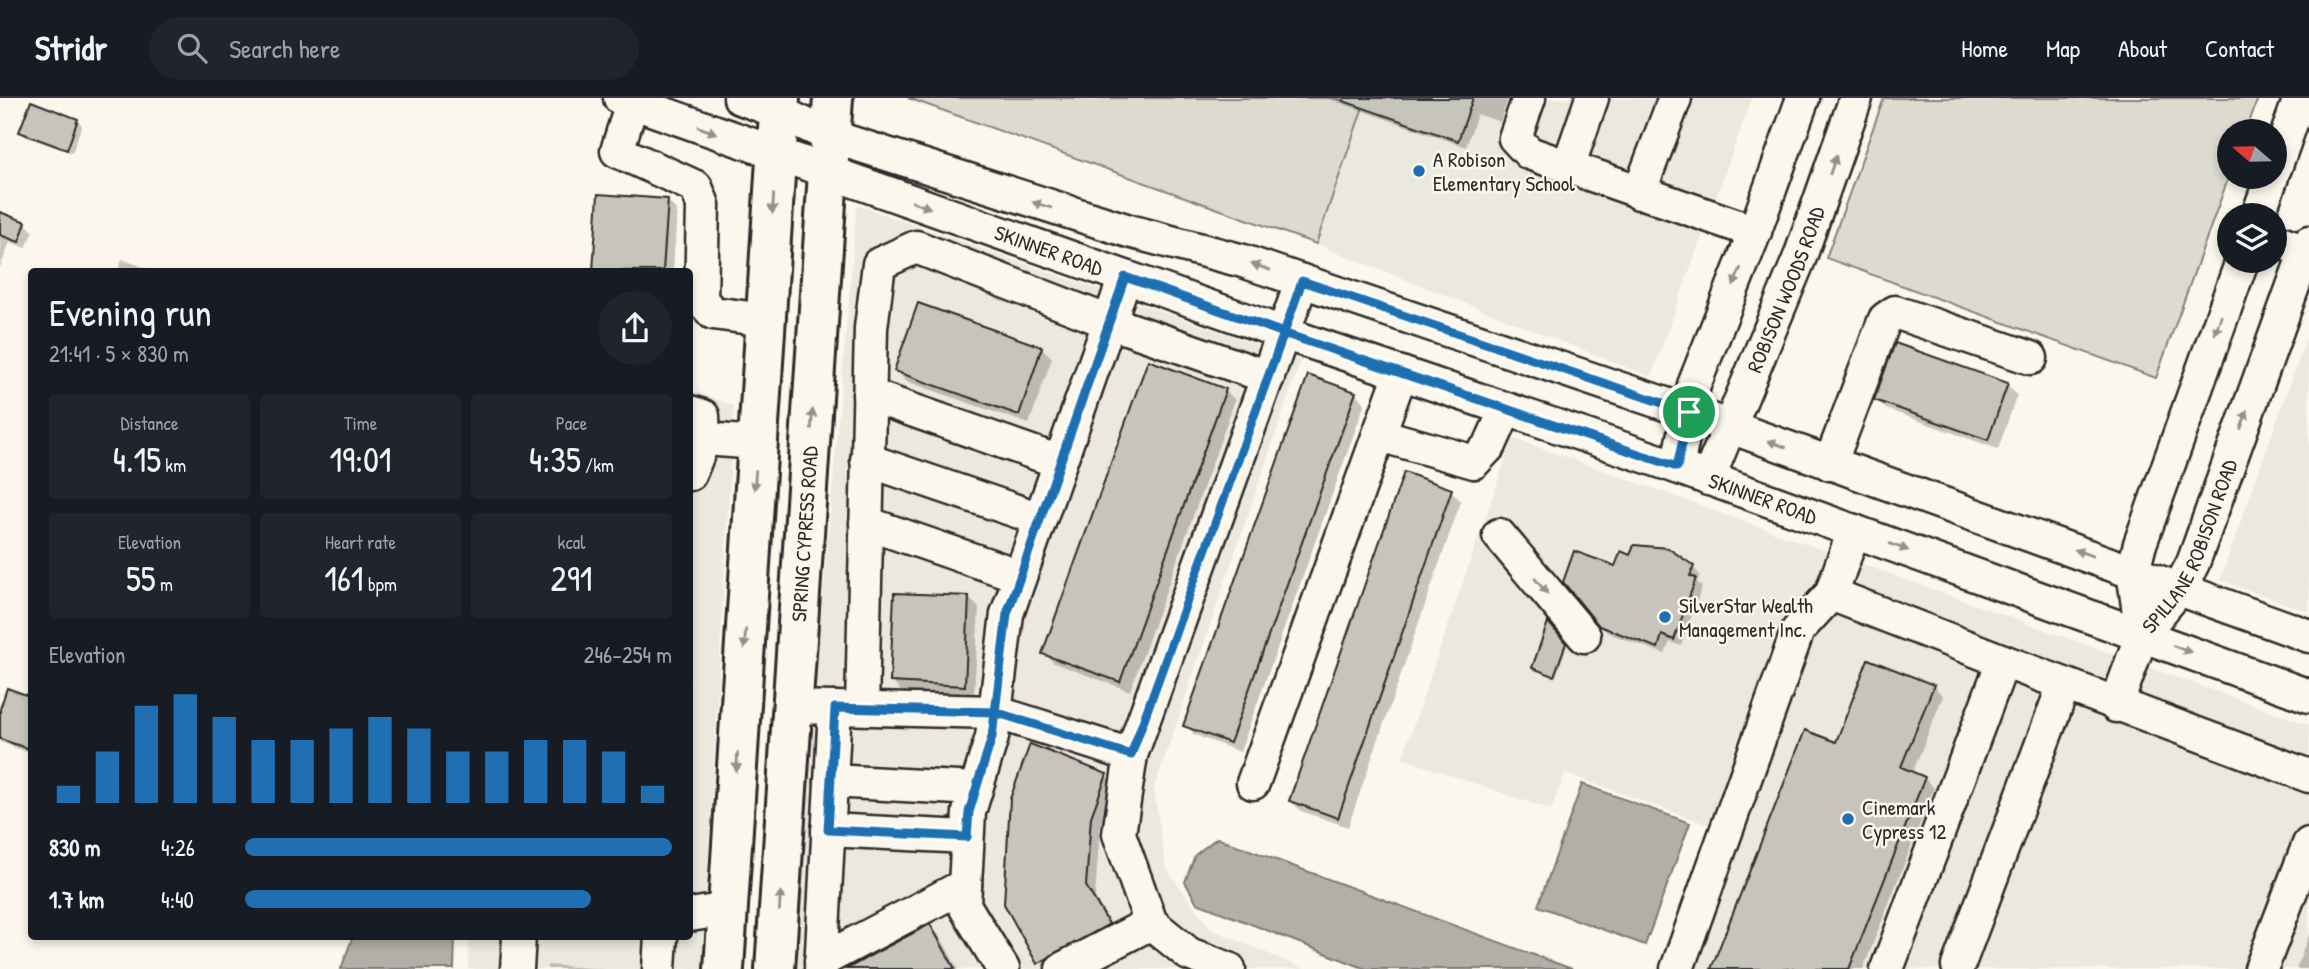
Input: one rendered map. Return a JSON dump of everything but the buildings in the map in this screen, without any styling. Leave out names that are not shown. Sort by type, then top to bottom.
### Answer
[{"type":"main road","name":"SPRING CYPRESS ROAD","points":[[775,969],[833,98]]},
{"type":"main road","points":[[724,969],[780,105]]},
{"type":"main road","points":[[742,694],[793,707]]},
{"type":"street","name":"SKINNER ROAD","points":[[740,98],[780,105],[829,154],[1125,277],[1677,467],[2309,696]]},
{"type":"street","points":[[1529,98],[1515,138],[1529,153],[1755,232]]},
{"type":"street","points":[[1568,167],[1592,98]]},
{"type":"street","points":[[1639,193],[1675,98]]},
{"type":"street","points":[[1677,467],[1694,385],[1755,232],[1802,98]]},
{"type":"street","name":"ROBISON WOODS ROAD","points":[[1709,479],[1800,257],[1856,98]]},
{"type":"street","points":[[2287,134],[2300,98]]},
{"type":"street","name":"SKINNER ROAD","points":[[626,100],[776,155],[829,154],[1000,192],[1129,231],[1243,261],[1732,427],[2309,636]]},
{"type":"street","points":[[626,100],[617,151],[696,187],[703,205],[701,300],[713,313],[765,320]]},
{"type":"street","points":[[2287,243],[2308,248]]},
{"type":"street","points":[[821,965],[831,781],[848,708],[866,523],[871,328],[879,264],[916,247],[1109,322],[1268,377]]},
{"type":"street","name":"SPILLANE ROBISON ROAD","points":[[2142,634],[2180,588],[2193,563],[2308,248]]},
{"type":"street","name":"SPILLANE ROBISON ROAD","points":[[2142,634],[2133,571],[2140,544],[2238,273]]},
{"type":"street","points":[[1003,969],[964,905],[969,812],[992,737],[1007,614],[1125,277]]},
{"type":"street","points":[[1229,969],[1190,961],[1151,923],[1119,834],[1131,755],[1302,281]]},
{"type":"street","points":[[1830,464],[1885,319],[1895,312],[2031,358]]},
{"type":"street","points":[[1252,783],[1401,373]]},
{"type":"street","points":[[869,395],[1060,462]]},
{"type":"street","points":[[1380,435],[1474,462],[1490,445],[1506,409]]},
{"type":"street","points":[[693,413],[703,416],[704,439],[693,466]]},
{"type":"street","points":[[704,439],[758,443]]},
{"type":"street","points":[[867,460],[1040,519]]},
{"type":"street","points":[[866,523],[1020,576]]},
{"type":"street","points":[[1677,969],[1798,630],[1831,594],[1853,531]]},
{"type":"street","points":[[1499,535],[1584,636]]},
{"type":"street","points":[[1831,594],[2003,662],[2309,776]]},
{"type":"street","points":[[2116,705],[2142,634]]},
{"type":"street","points":[[1887,969],[2003,662]]},
{"type":"street","points":[[1960,968],[2064,685]]},
{"type":"street","points":[[793,707],[995,712],[1131,755]]},
{"type":"street","points":[[831,781],[976,789]]},
{"type":"street","points":[[828,830],[967,837]]},
{"type":"street","points":[[2261,969],[2309,844]]},
{"type":"street","points":[[821,965],[965,886]]},
{"type":"street","points":[[693,915],[728,909]]},
{"type":"street","points":[[1062,969],[1151,923]]},
{"type":"street","points":[[517,969],[519,940]]},
{"type":"street","points":[[659,969],[661,940]]},
{"type":"shaded area","name":"A Robison Elementary School","points":[[908,98],[1752,98],[1651,377],[1316,244]]},
{"type":"shaded area","points":[[908,98],[1336,98],[1363,107],[1316,244]]},
{"type":"shaded area","points":[[1884,98],[2258,98],[2250,119],[2217,119],[2217,189],[2224,189],[2217,203],[2156,378],[1826,258]]},
{"type":"shaded area","points":[[857,205],[1301,360],[1154,789],[1166,868],[1211,929],[1304,969],[797,969],[814,699]]},
{"type":"shaded area","points":[[2309,330],[2309,612],[2220,580]]},
{"type":"shaded area","points":[[693,390],[734,406],[702,969],[468,969],[469,940],[693,940]]},
{"type":"shaded area","points":[[1513,438],[2309,725],[2309,969],[1658,969],[1709,825],[1565,773],[1551,810],[1402,758]]},
{"type":"shaded area","points":[[1582,784],[1690,823],[1645,945],[1538,906]]},
{"type":"shaded area","points":[[1217,838],[1572,969],[1366,969],[1197,903],[1185,882],[1195,855]]},
{"type":"shaded area","points":[[352,940],[455,940],[454,969],[341,969]]},
{"type":"place","name":"A Robison Elementary School","points":[[1419,171]]},
{"type":"place","name":"SilverStar Wealth Management Inc.","points":[[1665,617]]},
{"type":"place","name":"Cinemark Cypress 12","points":[[1848,819]]},
{"type":"route","points":[[1689,412],[1419,323],[1302,281],[1284,333],[1131,755],[995,712],[835,708],[828,830],[967,837],[969,812],[992,737],[995,712],[1007,614],[1125,277],[1284,333],[1289,335],[1677,467],[1689,412]]}]
